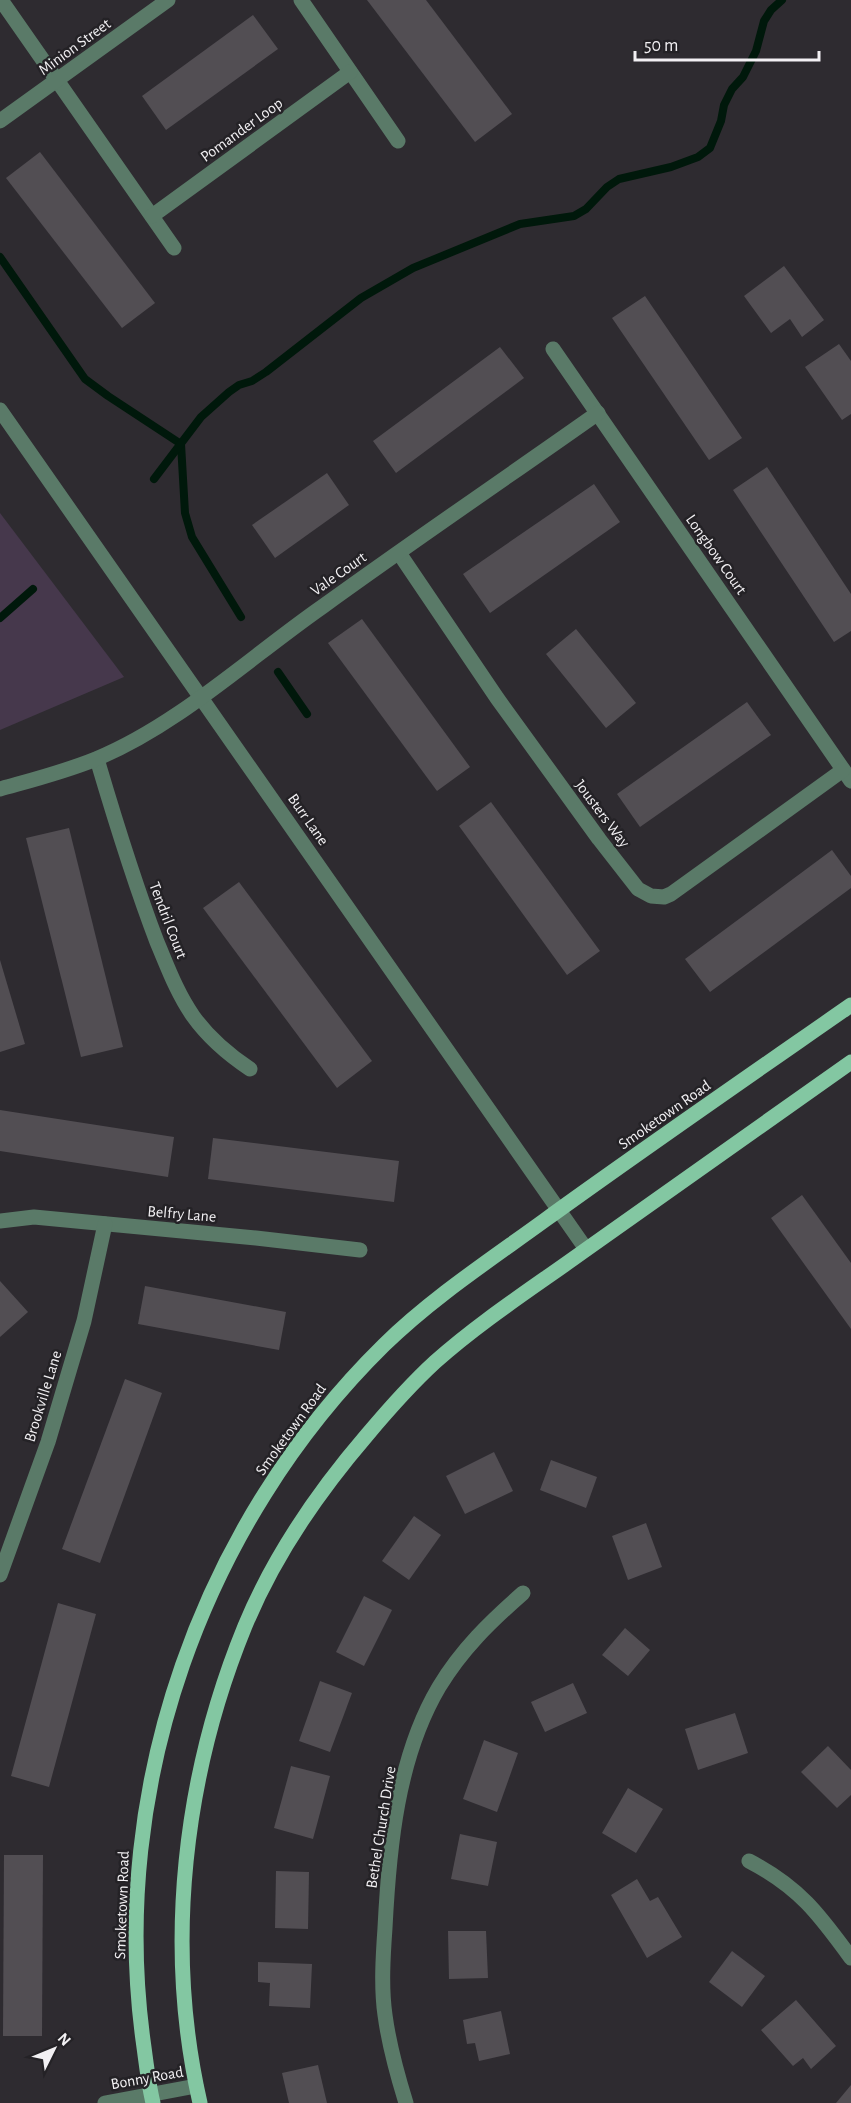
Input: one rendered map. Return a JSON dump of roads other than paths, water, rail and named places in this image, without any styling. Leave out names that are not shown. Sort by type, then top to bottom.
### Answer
[{"type":"main road","name":"Smoketown Road","points":[[152,2099],[138,2001],[135,1940],[136,1894],[142,1833],[155,1760],[175,1683],[195,1629],[222,1571],[255,1511],[295,1449],[346,1386],[384,1345],[435,1301],[559,1210],[851,1005]]},
{"type":"main road","points":[[200,2103],[188,2025],[183,1954],[184,1882],[192,1811],[200,1767],[218,1703],[246,1625],[270,1574],[305,1515],[345,1460],[396,1401],[433,1364],[472,1331],[851,1062]]},
{"type":"street","points":[[2,0],[174,248]]},
{"type":"street","name":"Minion Street","points":[[0,121],[168,0]]},
{"type":"street","points":[[301,0],[398,141]]},
{"type":"street","name":"Pomander Loop","points":[[152,216],[350,72]]},
{"type":"street","name":"Longbow Court","points":[[553,349],[847,775]]},
{"type":"street","name":"Burr Lane","points":[[0,410],[586,1249]]},
{"type":"street","name":"Vale Court","points":[[0,789],[46,778],[97,759],[147,733],[321,607],[598,413]]},
{"type":"street","name":"Jousters Way","points":[[399,554],[496,698],[599,839],[638,889],[651,896],[664,897],[671,894],[847,775]]},
{"type":"street","name":"Tendril Court","points":[[97,759],[149,921],[176,987],[194,1017],[217,1043],[250,1069]]},
{"type":"street","name":"Belfry Lane","points":[[0,1221],[34,1217],[360,1250]]},
{"type":"street","name":"Brookville Lane","points":[[0,1575],[48,1442],[81,1332],[105,1224]]},
{"type":"street","name":"Bethel Church Drive","points":[[406,2103],[392,2054],[385,2013],[383,1956],[387,1886],[394,1830],[406,1767],[417,1734],[444,1679],[462,1652],[485,1626],[523,1593]]},
{"type":"street","points":[[749,1861],[768,1871],[796,1892],[821,1917],[851,1958]]},
{"type":"street","name":"Bonny Road","points":[[105,2103],[152,2099],[196,2086]]},
{"type":"waterway","points":[[154,479],[201,417],[229,392],[266,372],[361,298],[413,268],[520,224],[574,216],[586,209],[607,187],[619,179],[671,167],[698,157],[710,148],[721,121],[724,105],[732,89],[743,77],[756,51],[764,21],[771,10],[782,0]]},
{"type":"waterway","points":[[0,257],[85,379],[181,444],[185,513],[192,537],[241,617]]},
{"type":"waterway","points":[[0,618],[33,589]]},
{"type":"waterway","points":[[278,672],[307,714]]}]
